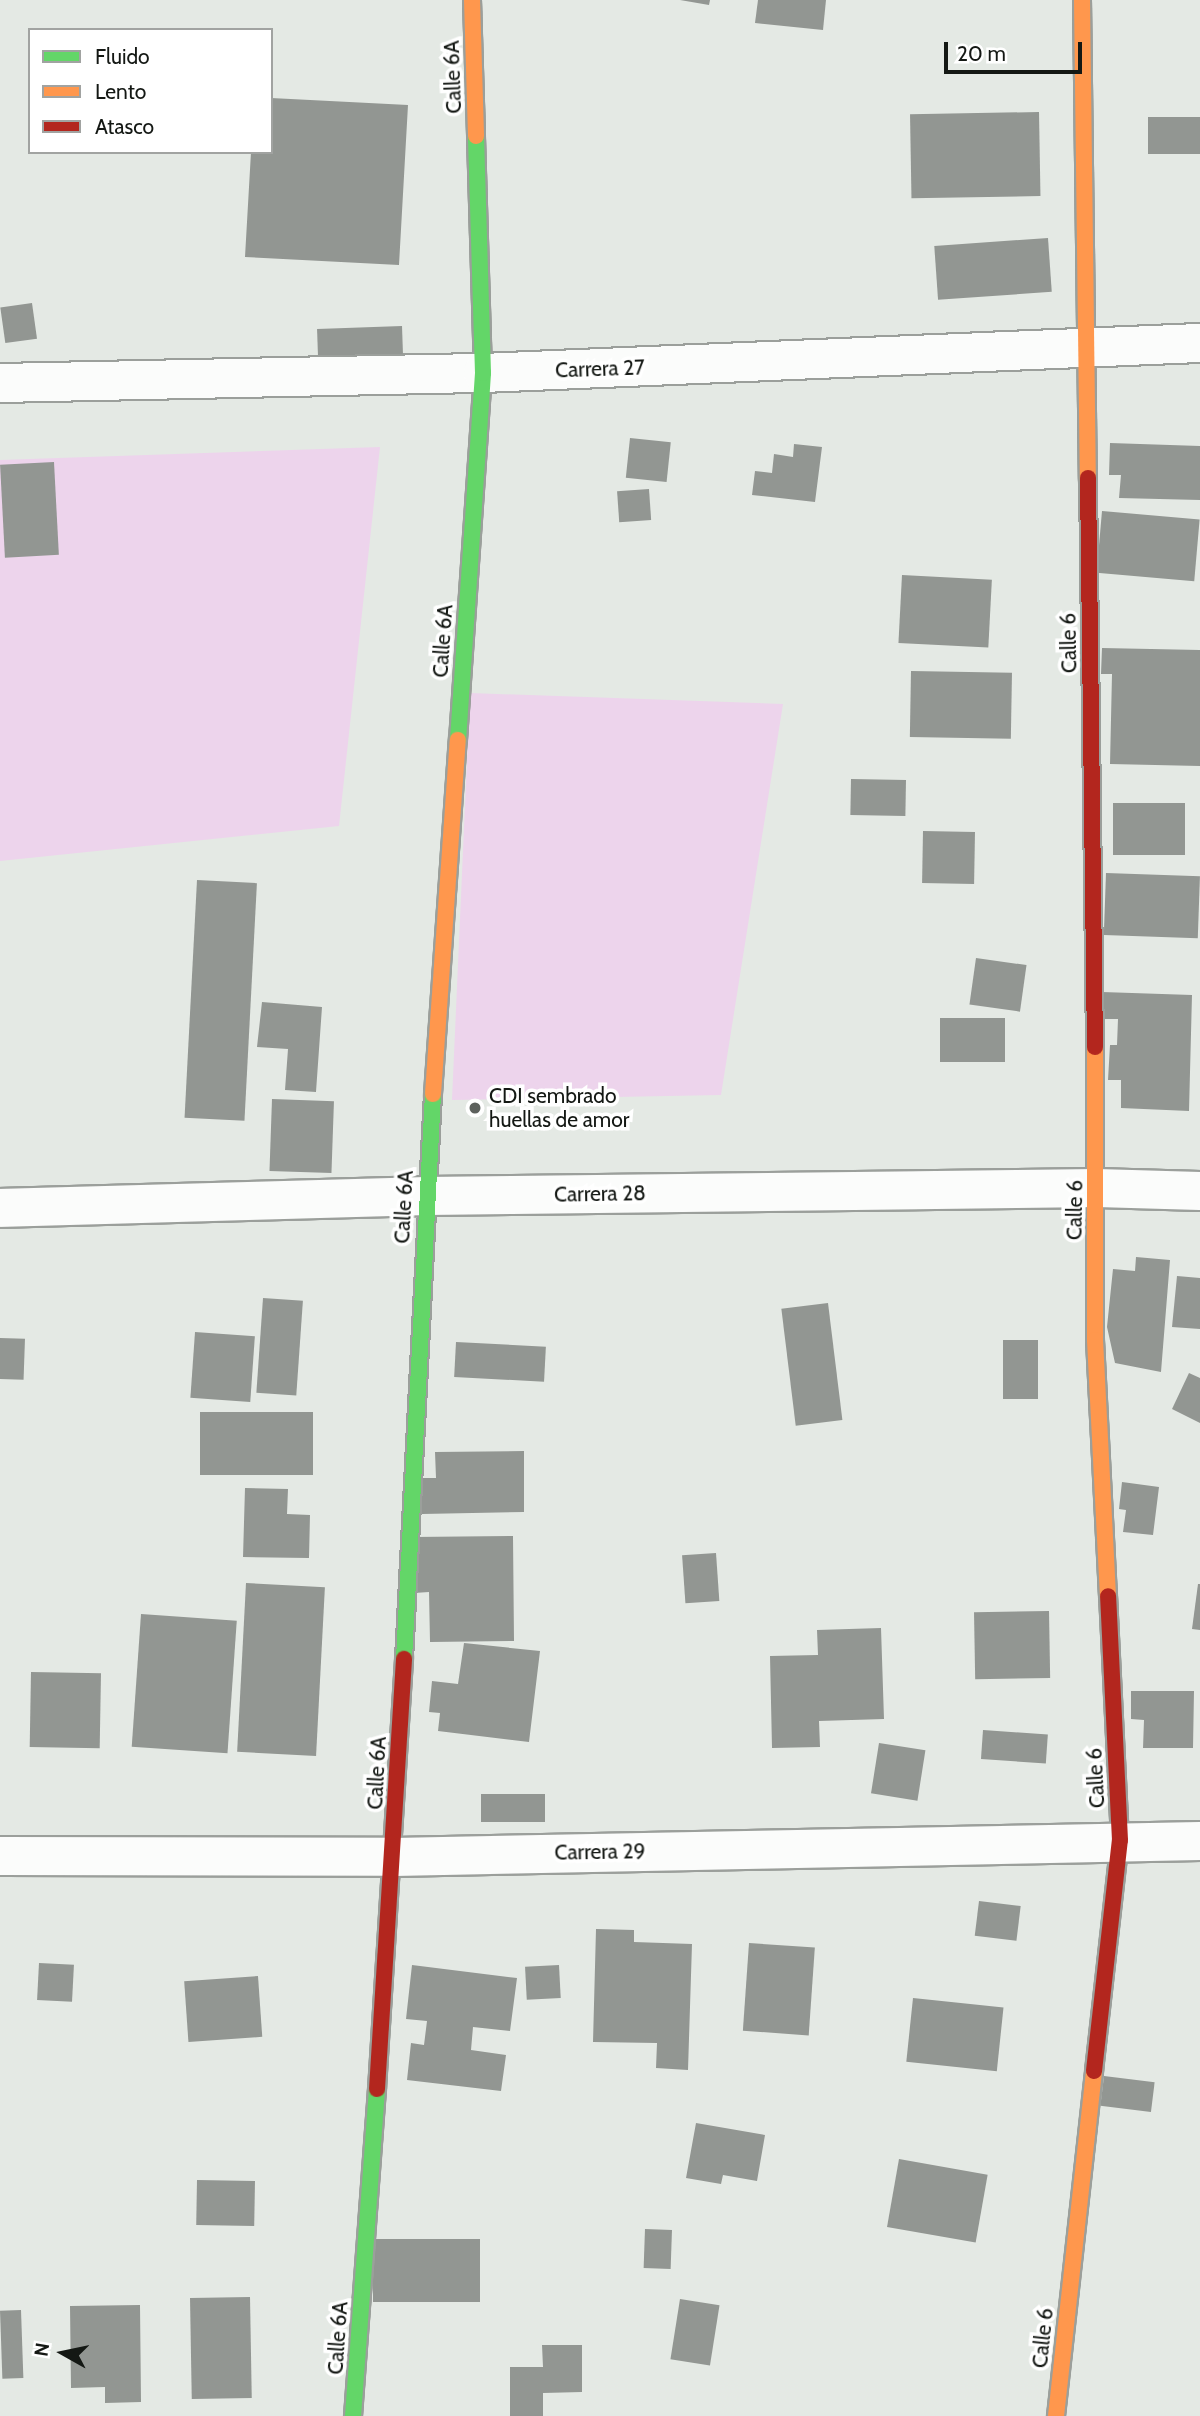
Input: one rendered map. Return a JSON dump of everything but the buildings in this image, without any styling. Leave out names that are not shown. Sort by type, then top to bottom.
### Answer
[{"type":"street","name":"Calle 6A","points":[[353,2416],[394,1857],[426,1196],[483,373],[472,0]]},
{"type":"street","name":"Calle 6","points":[[1056,2416],[1120,1840],[1095,1340],[1097,1188],[1082,0]]},
{"type":"street","name":"Carrera 27","points":[[0,383],[483,373],[1086,350],[1200,343]]},
{"type":"street","name":"Carrera 28","points":[[0,1208],[426,1196],[1097,1188],[1200,1191]]},
{"type":"street","name":"Carrera 29","points":[[0,1856],[394,1857],[1120,1840],[1200,1841]]},
{"type":"shaded area","points":[[380,447],[339,826],[0,861],[0,460]]},
{"type":"shaded area","points":[[470,693],[783,704],[721,1095],[452,1100]]},
{"type":"traffic: fast","points":[[458,740],[483,373],[476,136]]},
{"type":"traffic: fast","points":[[404,1659],[433,1094]]},
{"type":"traffic: fast","points":[[353,2416],[377,2089]]},
{"type":"traffic: slow","points":[[472,0],[476,136]]},
{"type":"traffic: slow","points":[[1082,0],[1088,478]]},
{"type":"traffic: slow","points":[[433,1094],[458,740]]},
{"type":"traffic: slow","points":[[1095,1047],[1095,1340],[1108,1596]]},
{"type":"traffic: slow","points":[[1056,2416],[1094,2071]]},
{"type":"traffic: jam","points":[[1088,478],[1095,1047]]},
{"type":"traffic: jam","points":[[1094,2071],[1120,1840],[1108,1596]]},
{"type":"traffic: jam","points":[[377,2089],[404,1659]]},
{"type":"place","name":"CDI sembrado huellas de amor","points":[[475,1108]]}]
